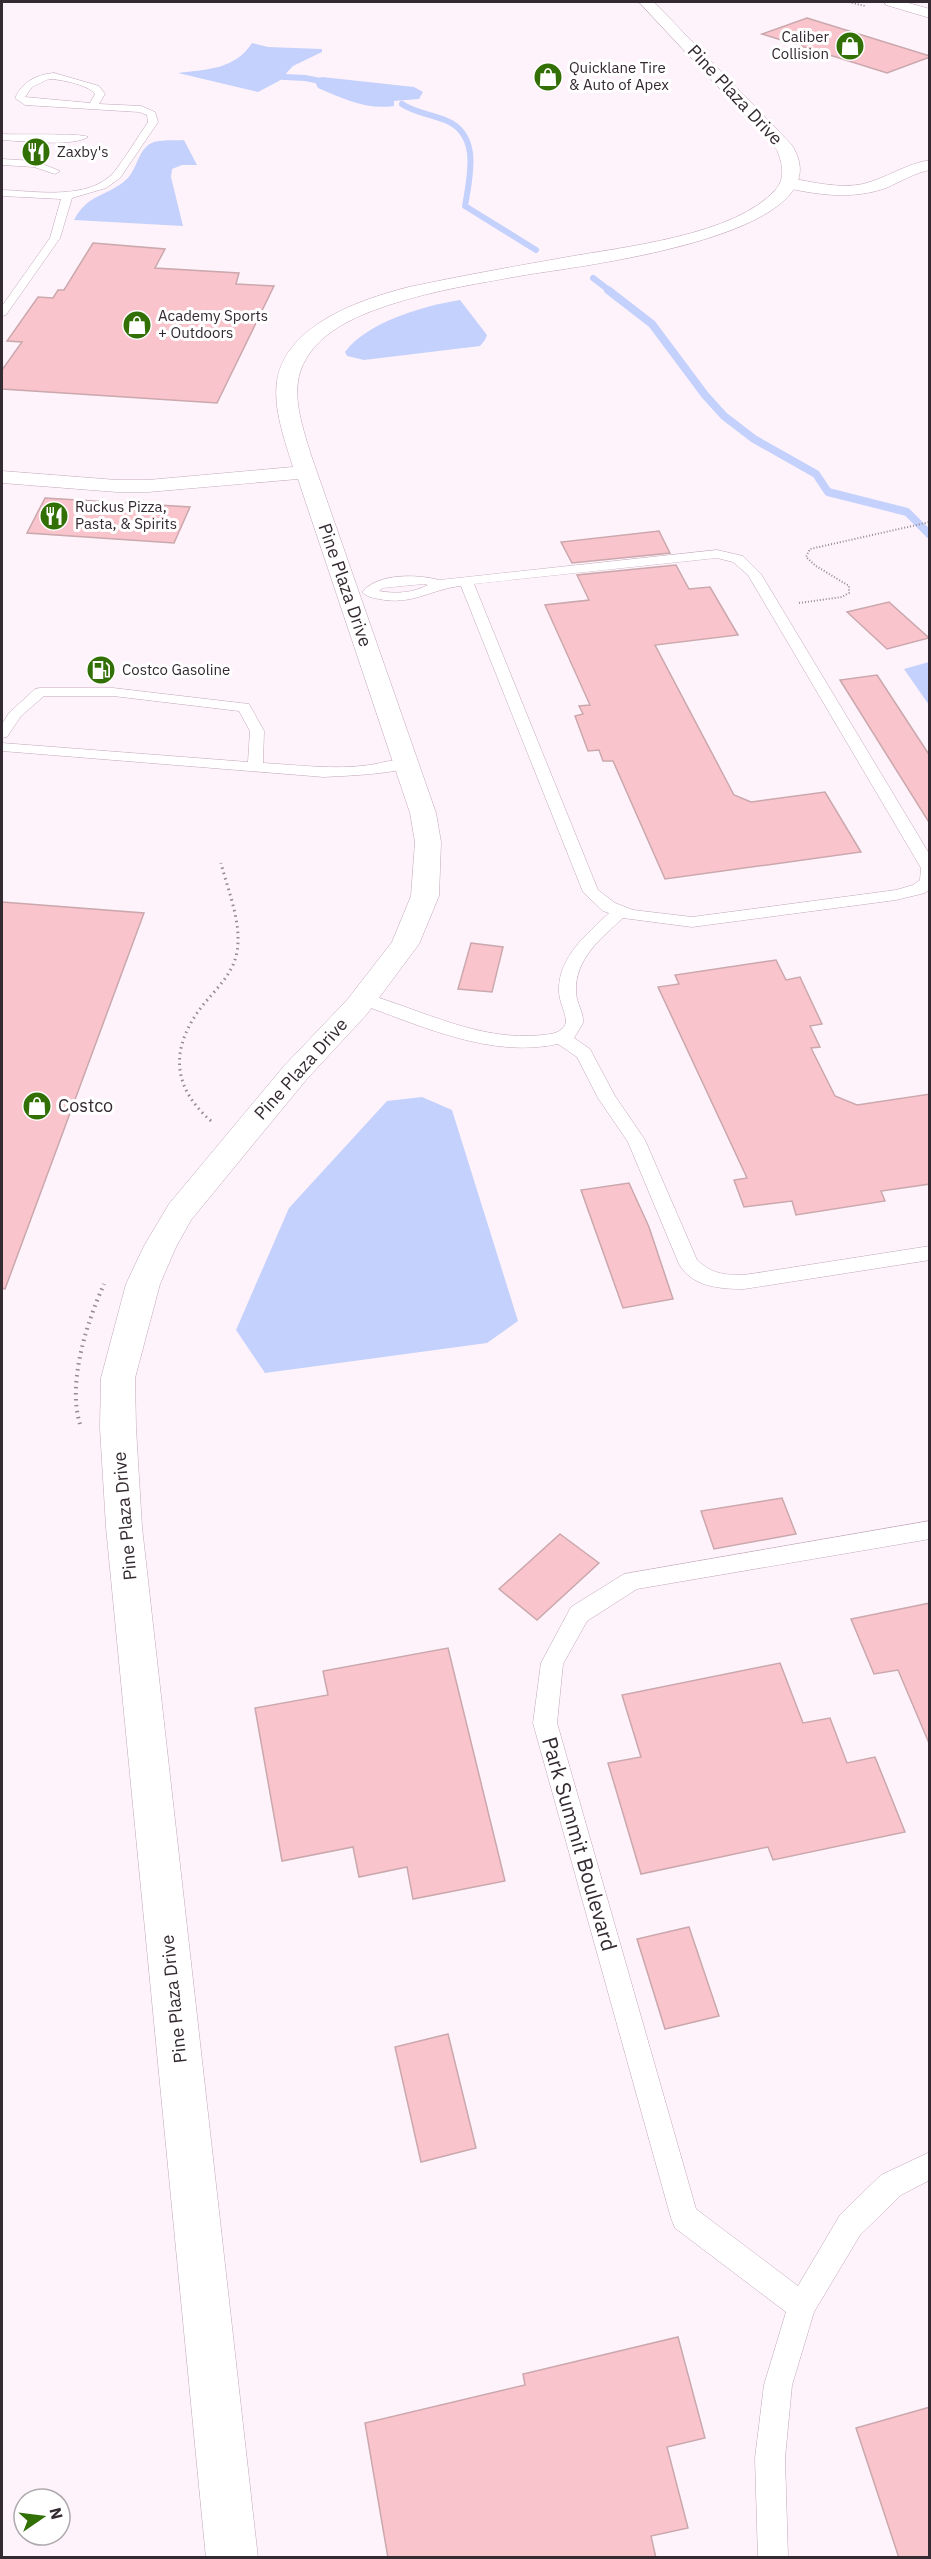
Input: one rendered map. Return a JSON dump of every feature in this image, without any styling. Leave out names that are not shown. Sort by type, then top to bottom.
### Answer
[{"type":"street","name":"Pine Plaza Drive","points":[[232,2558],[124,1527],[118,1428],[118,1378],[143,1284],[160,1246],[180,1212],[295,1074],[363,999],[405,944],[425,896],[428,842],[423,813],[358,593],[307,472],[287,407],[286,383],[295,360],[315,337],[341,319],[375,303],[429,288],[664,244],[717,230],[759,212],[783,193],[789,183],[791,165],[785,148],[646,2]]},
{"type":"street","points":[[891,2],[930,14]]},
{"type":"street","points":[[789,183],[834,190],[858,190],[877,185],[906,170],[930,165]]},
{"type":"street","points":[[2,477],[133,486],[188,484],[307,472]]},
{"type":"lane","points":[[35,69],[96,88],[100,94],[93,106]]},
{"type":"lane","points":[[2,193],[67,196],[102,186],[116,176],[153,122],[152,114],[141,109],[25,102],[20,98],[21,93],[32,82],[53,75]]},
{"type":"lane","points":[[2,137],[57,139],[83,137]]},
{"type":"lane","points":[[2,162],[35,164],[55,171]]},
{"type":"lane","points":[[2,312],[55,238],[67,196]]},
{"type":"lane","points":[[358,593],[384,597],[407,595],[430,592],[439,584],[717,554],[734,555],[746,563],[773,606],[929,868],[929,882],[919,889],[896,895],[692,922],[654,919],[609,907],[591,892],[466,582]]},
{"type":"lane","points":[[2,734],[16,713],[40,692],[113,692],[244,707],[257,731],[255,766]]},
{"type":"lane","points":[[2,747],[324,772],[357,771],[407,764]]},
{"type":"lane","points":[[363,999],[470,1034],[508,1042],[533,1043],[562,1038],[572,1029],[575,1017],[567,993],[572,966],[584,946],[621,911]]},
{"type":"lane","points":[[562,1038],[584,1053],[607,1098],[636,1140],[689,1264],[702,1277],[718,1282],[744,1282],[930,1253]]},
{"type":"lane","name":"Park Summit Boulevard","points":[[802,2306],[685,2218],[545,1723],[552,1663],[579,1614],[632,1581],[930,1530]]},
{"type":"lane","points":[[773,2558],[770,2458],[778,2385],[802,2306],[850,2225],[891,2185],[930,2165]]},
{"type":"path","points":[[773,606],[842,597],[849,593],[849,586],[816,568],[806,558],[810,549],[930,522]]},
{"type":"path","points":[[211,1121],[192,1105],[185,1094],[180,1082],[178,1055],[188,1029],[231,968],[236,954],[238,927],[221,863]]},
{"type":"water","points":[[252,43],[268,47],[322,49],[322,52],[293,66],[279,81],[258,92],[178,73],[210,69],[229,63],[237,59]]},
{"type":"water","points":[[322,77],[414,87],[423,92],[419,99],[394,101],[394,106],[365,105],[318,88],[314,80]]},
{"type":"water","points":[[184,140],[197,165],[182,165],[172,169],[171,177],[183,226],[74,220],[92,200],[128,178],[141,153],[150,143]]},
{"type":"water","points":[[460,300],[487,335],[480,346],[364,360],[347,356],[345,352],[355,341],[382,324],[430,306]]},
{"type":"water","points":[[930,662],[929,705],[904,669]]},
{"type":"water","points":[[422,1097],[452,1110],[518,1321],[487,1343],[265,1373],[236,1330],[289,1208],[387,1101]]},
{"type":"building","name":"Caliber Collision","points":[[807,18],[930,57],[887,73],[762,34]]},
{"type":"building","name":"Academy Sports + Outdoors","points":[[93,243],[165,249],[155,268],[239,273],[236,284],[274,286],[217,403],[2,389],[2,370],[22,342],[7,341],[38,297],[53,298],[58,290],[64,290]]},
{"type":"building","points":[[45,498],[190,507],[174,543],[27,533]]},
{"type":"building","points":[[659,531],[670,553],[572,563],[561,542]]},
{"type":"building","points":[[676,565],[689,589],[710,587],[738,635],[655,645],[734,795],[751,802],[825,792],[861,852],[665,879],[613,761],[603,761],[599,750],[588,751],[575,716],[583,714],[579,706],[590,705],[545,605],[589,600],[577,575]]},
{"type":"building","points":[[889,602],[929,638],[887,649],[847,612]]},
{"type":"building","points":[[877,675],[930,756],[930,824],[840,680]]},
{"type":"building","name":"Costco","points":[[2,902],[144,913],[5,1289],[2,1288]]},
{"type":"building","points":[[471,943],[503,947],[492,992],[458,989]]},
{"type":"building","points":[[776,960],[786,980],[800,977],[822,1024],[810,1026],[820,1047],[811,1048],[835,1096],[857,1105],[930,1094],[930,1184],[881,1191],[885,1201],[796,1215],[792,1201],[744,1207],[734,1180],[747,1178],[658,987],[679,984],[675,975]]},
{"type":"building","points":[[629,1183],[649,1227],[673,1299],[623,1308],[581,1190]]},
{"type":"building","points":[[782,1498],[796,1534],[714,1549],[701,1511]]},
{"type":"building","points":[[560,1534],[599,1563],[537,1620],[499,1589]]},
{"type":"building","points":[[930,1603],[929,1743],[898,1670],[874,1674],[851,1619]]},
{"type":"building","points":[[448,1648],[505,1881],[413,1899],[407,1867],[359,1877],[353,1847],[282,1861],[255,1708],[328,1695],[323,1671]]},
{"type":"building","points":[[780,1663],[803,1723],[830,1718],[847,1763],[875,1757],[905,1832],[773,1860],[768,1847],[641,1874],[608,1763],[641,1757],[622,1695]]},
{"type":"building","points":[[689,1927],[719,2016],[665,2029],[637,1939]]},
{"type":"building","points":[[448,2034],[476,2148],[421,2162],[395,2047]]},
{"type":"building","points":[[678,2337],[705,2438],[667,2447],[688,2528],[651,2536],[656,2558],[388,2558],[365,2423],[525,2385],[523,2374]]},
{"type":"building","points":[[930,2407],[930,2558],[899,2558],[856,2428]]},
{"type":"waterway","points":[[265,76],[305,78],[331,83]]},
{"type":"waterway","points":[[402,104],[456,126],[464,135],[470,157],[465,206],[536,250]]},
{"type":"waterway","points":[[593,278],[610,291]]},
{"type":"waterway","points":[[608,290],[652,324],[705,395],[724,416],[754,439],[816,474],[828,492],[907,512],[930,535]]},
{"type":"place","name":"Caliber Collision","points":[[850,46]]},
{"type":"place","name":"Quicklane Tire & Auto of Apex","points":[[548,77]]},
{"type":"place","name":"Zaxby's","points":[[36,152]]},
{"type":"place","name":"Academy Sports + Outdoors","points":[[137,325]]},
{"type":"place","name":"Ruckus Pizza, Pasta, & Spirits","points":[[54,516]]},
{"type":"place","name":"Costco Gasoline","points":[[101,670]]},
{"type":"place","name":"Costco","points":[[37,1106]]}]
